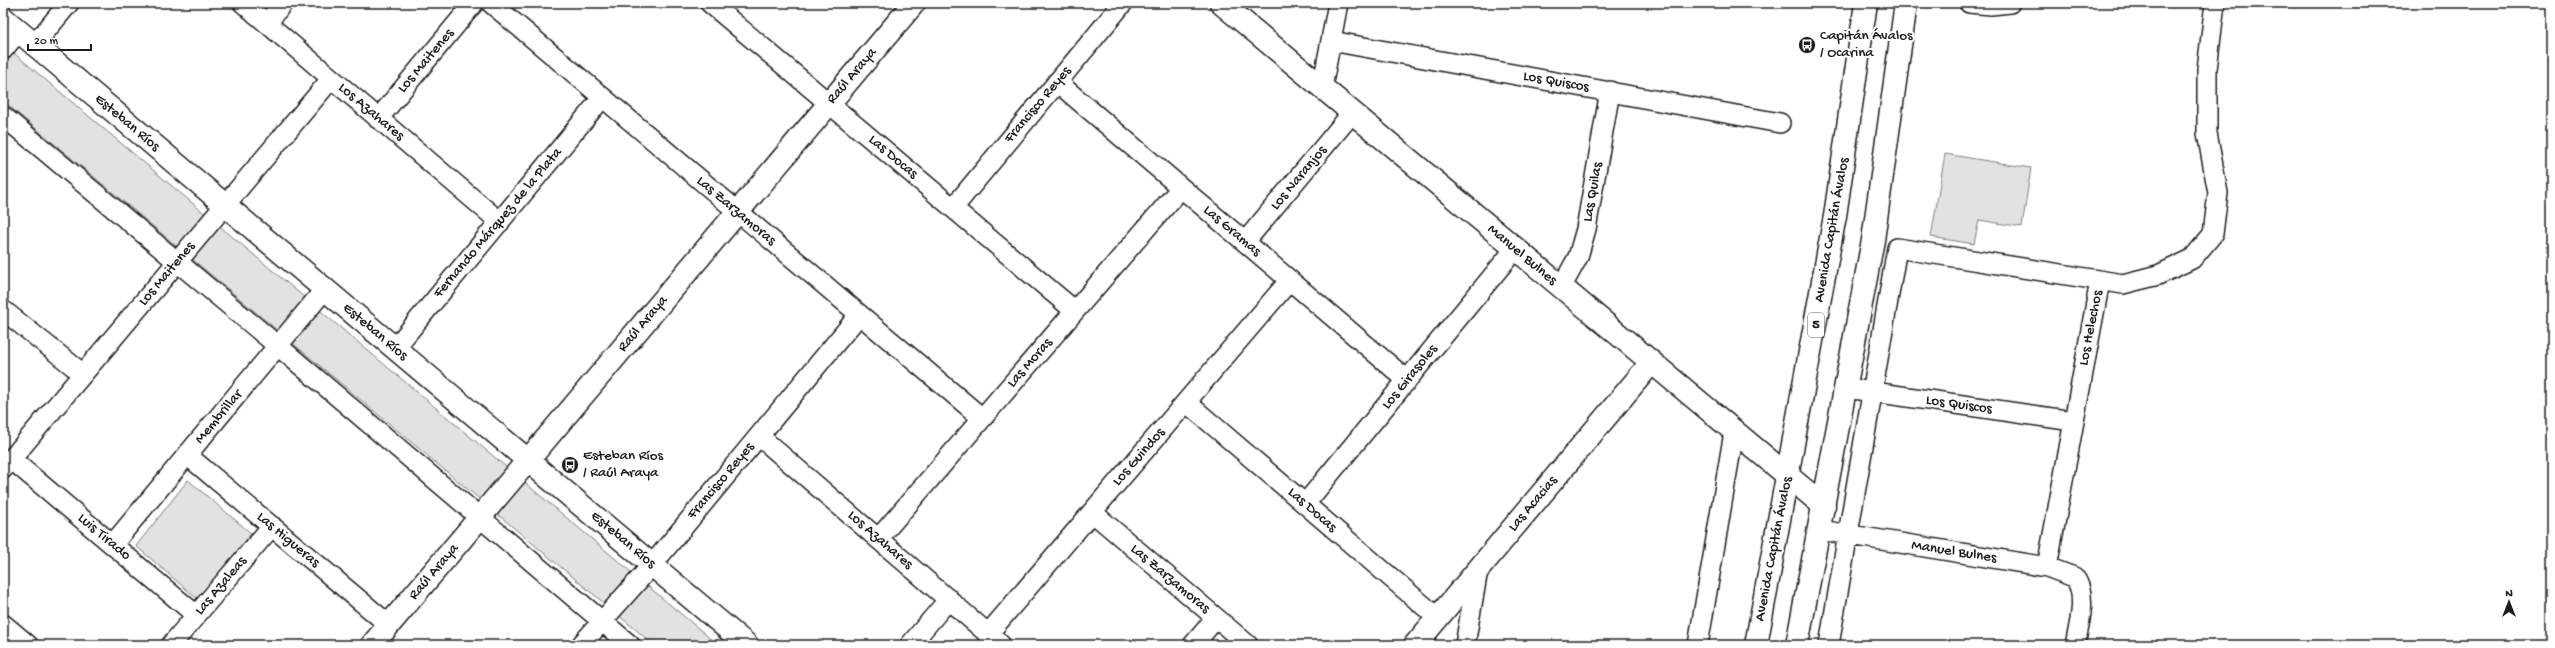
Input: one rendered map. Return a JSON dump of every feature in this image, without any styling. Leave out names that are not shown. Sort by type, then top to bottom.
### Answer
[{"type":"main road","name":"Raúl Araya","points":[[372,645],[914,3]]},
{"type":"main road","name":"Manuel Bulnes","points":[[1221,3],[1824,506]]},
{"type":"main road","name":"Avenida Capitán Ávalos","points":[[1756,645],[1836,216],[1866,3]]},
{"type":"main road","points":[[1798,645],[1875,232],[1906,3]]},
{"type":"main road","name":"Esteban Ríos","points":[[19,32],[747,645]]},
{"type":"main road","name":"Las Acacias","points":[[1415,645],[1651,363]]},
{"type":"street","points":[[3,50],[19,32],[70,3]]},
{"type":"street","name":"Los Azahares","points":[[243,3],[500,222]]},
{"type":"street","points":[[266,23],[283,3]]},
{"type":"street","name":"Los Maitenes","points":[[378,119],[474,3]]},
{"type":"street","name":"Las Zarzamoras","points":[[490,3],[982,418]]},
{"type":"street","name":"Las Docas","points":[[710,3],[1075,311]]},
{"type":"street","name":"Francisco Reyes","points":[[953,208],[1123,3]]},
{"type":"street","points":[[1322,88],[1338,3]]},
{"type":"street","points":[[1969,3],[1991,5],[2010,3]]},
{"type":"street","name":"Los Helechos","points":[[2047,567],[2100,281],[2124,284],[2158,275],[2192,260],[2213,234],[2218,193],[2207,133],[2207,69],[2215,3]]},
{"type":"street","name":"Los Quiscos","points":[[1331,41],[1780,122]]},
{"type":"street","name":"Los Maitenes","points":[[7,464],[331,79]]},
{"type":"street","name":"Las Gramas","points":[[1057,82],[1408,380]]},
{"type":"street","name":"Las Quilas","points":[[1561,288],[1578,257],[1586,229],[1610,92]]},
{"type":"street","name":"Fernando Márquez de la Plata","points":[[394,348],[602,98]]},
{"type":"street","name":"Los Naranjos","points":[[1245,242],[1352,113]]},
{"type":"street","points":[[3,116],[278,346],[630,645]]},
{"type":"street","name":"Las Moras","points":[[878,539],[1181,188]]},
{"type":"street","points":[[1829,645],[1897,248],[2100,281]]},
{"type":"street","name":"Los Girasoles","points":[[1305,504],[1515,249]]},
{"type":"street","name":"Los Guindos","points":[[995,639],[1092,512],[1290,280]]},
{"type":"street","name":"Membrillar","points":[[112,544],[325,289]]},
{"type":"street","points":[[3,310],[83,374]]},
{"type":"street","name":"Francisco Reyes","points":[[581,645],[652,565],[859,314]]},
{"type":"street","name":"Los Quiscos","points":[[1846,388],[1872,393],[2073,421]]},
{"type":"street","name":"Las Docas","points":[[1186,402],[1438,618]]},
{"type":"street","points":[[1698,645],[1734,432]]},
{"type":"street","name":"Los Azahares","points":[[759,436],[995,639]]},
{"type":"street","name":"Las Higueras","points":[[187,455],[389,625]]},
{"type":"street","name":"Luis Tirado","points":[[7,464],[112,544],[196,615]]},
{"type":"street","name":"Las Zarzamoras","points":[[1092,512],[1248,645]]},
{"type":"street","name":"Las Azaleas","points":[[171,645],[272,526]]},
{"type":"street","name":"Manuel Bulnes","points":[[1820,530],[2047,567],[2074,577],[2080,588],[2080,620],[2075,645]]},
{"type":"street","points":[[1464,645],[1478,570]]},
{"type":"street","points":[[910,645],[949,599]]},
{"type":"street","points":[[1193,645],[1216,618]]},
{"type":"street","points":[[3,624],[28,645]]},
{"type":"shaded area","points":[[3,44],[718,645],[654,645],[3,101]]},
{"type":"shaded area","points":[[1945,154],[2031,168],[2022,227],[1979,220],[1974,244],[1931,237]]},
{"type":"shaded area","points":[[188,480],[253,535],[201,602],[136,546]]},
{"type":"place","name":"Capitán Ávalos / Ocarina","points":[[1807,45]]},
{"type":"place","name":"Esteban Ríos / Raúl Araya","points":[[570,465]]}]
